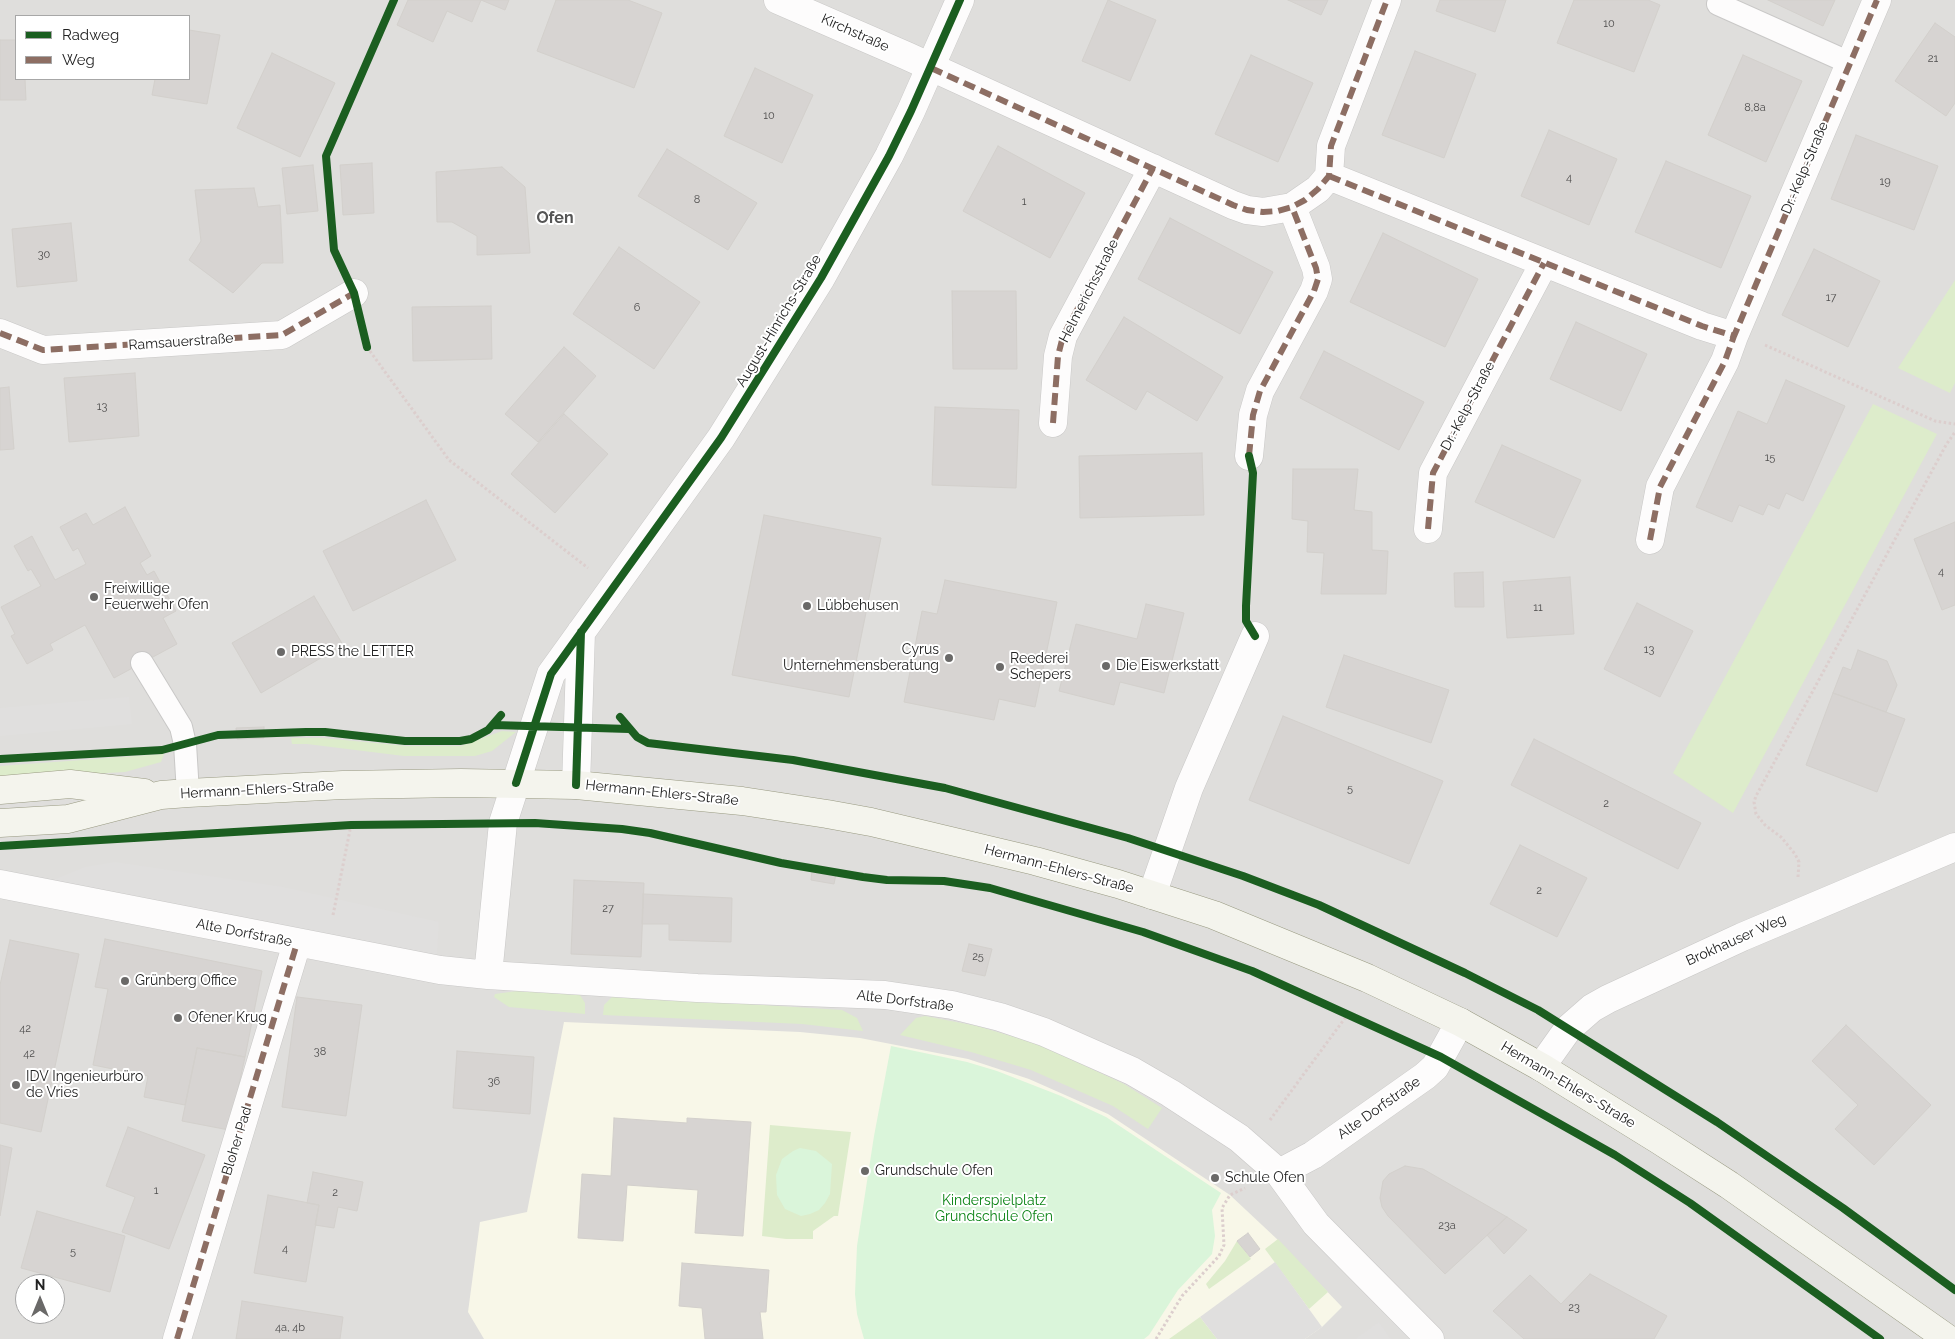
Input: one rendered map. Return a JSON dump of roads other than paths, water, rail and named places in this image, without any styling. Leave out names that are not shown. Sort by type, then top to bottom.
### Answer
[{"type":"street","name":"Kirchstraße","points":[[778,0],[930,68]]},
{"type":"street","name":"August-Hinrichs-Straße","points":[[516,783],[551,674],[686,488],[768,365],[857,216],[889,156],[960,0]]},
{"type":"street","points":[[930,68],[1233,205],[1247,210],[1263,212],[1292,207],[1318,189],[1329,176],[1331,146],[1387,0]]},
{"type":"street","name":"Dr.-Kelp-Straße","points":[[1650,540],[1660,487],[1725,361],[1877,0]]},
{"type":"street","name":"Helmerichsstraße","points":[[1053,423],[1058,356],[1063,336],[1154,168]]},
{"type":"street","points":[[1329,176],[1702,326],[1734,336]]},
{"type":"street","points":[[1249,456],[1253,415],[1260,392],[1314,291],[1318,279],[1316,268],[1292,207]]},
{"type":"street","name":"Dr.-Kelp-Straße","points":[[1428,529],[1433,473],[1544,263]]},
{"type":"street","name":"Ramsauerstraße","points":[[0,333],[43,350],[282,335],[354,293]]},
{"type":"street","points":[[576,785],[581,632]]},
{"type":"street","name":"Hermann-Ehlers-Straße","points":[[1152,895],[1189,788],[1255,636]]},
{"type":"street","points":[[488,975],[503,823],[516,783]]},
{"type":"street","name":"Hermann-Ehlers-Straße","points":[[0,823],[68,819],[161,795],[188,793],[343,785],[516,783],[576,785],[742,801],[871,822],[1035,861],[1214,914],[1367,978],[1460,1022],[1542,1067],[1600,1102],[1729,1185],[1948,1339]]},
{"type":"street","name":"Hermann-Ehlers-Straße","points":[[0,790],[70,784],[161,795]]},
{"type":"street","name":"Brokhauser Weg","points":[[1542,1067],[1568,1029],[1592,1008],[1608,998],[1795,914],[1955,847]]},
{"type":"street","name":"Alte Dorfstraße","points":[[0,884],[440,970],[488,975],[697,988],[885,996],[952,1005],[1000,1017],[1044,1032],[1132,1072],[1170,1093],[1239,1138],[1279,1173],[1316,1224],[1430,1339]]},
{"type":"street","name":"Bloher Pad","points":[[176,1339],[298,943]]},
{"type":"street","name":"Alte Dorfstraße","points":[[1279,1173],[1313,1155],[1425,1076],[1435,1067],[1460,1022]]},
{"type":"lane","points":[[1718,4],[1850,63]]},
{"type":"lane","points":[[142,663],[181,728],[186,744],[188,793]]},
{"type":"place","name":"Freiwillige Feuerwehr Ofen","points":[[94,597]]},
{"type":"place","name":"Lübbehusen","points":[[807,606]]},
{"type":"place","name":"PRESS the LETTER","points":[[281,652]]},
{"type":"place","name":"Cyrus Unternehmensberatung","points":[[949,658]]},
{"type":"place","name":"Die Eiswerkstatt","points":[[1106,666]]},
{"type":"place","name":"Reederei Schepers","points":[[1000,667]]},
{"type":"place","name":"Grünberg Office","points":[[125,981]]},
{"type":"place","name":"Ofener Krug","points":[[178,1018]]},
{"type":"place","name":"IDV Ingenieurbüro de Vries","points":[[16,1085]]},
{"type":"place","name":"Grundschule Ofen","points":[[865,1171]]},
{"type":"place","name":"Schule Ofen","points":[[1215,1178]]},
{"type":"district","name":"Ofen","points":[[555,218]]},
{"type":"park label","name":"Kinderspielplatz Grundschule Ofen","points":[[994,1210]]}]
